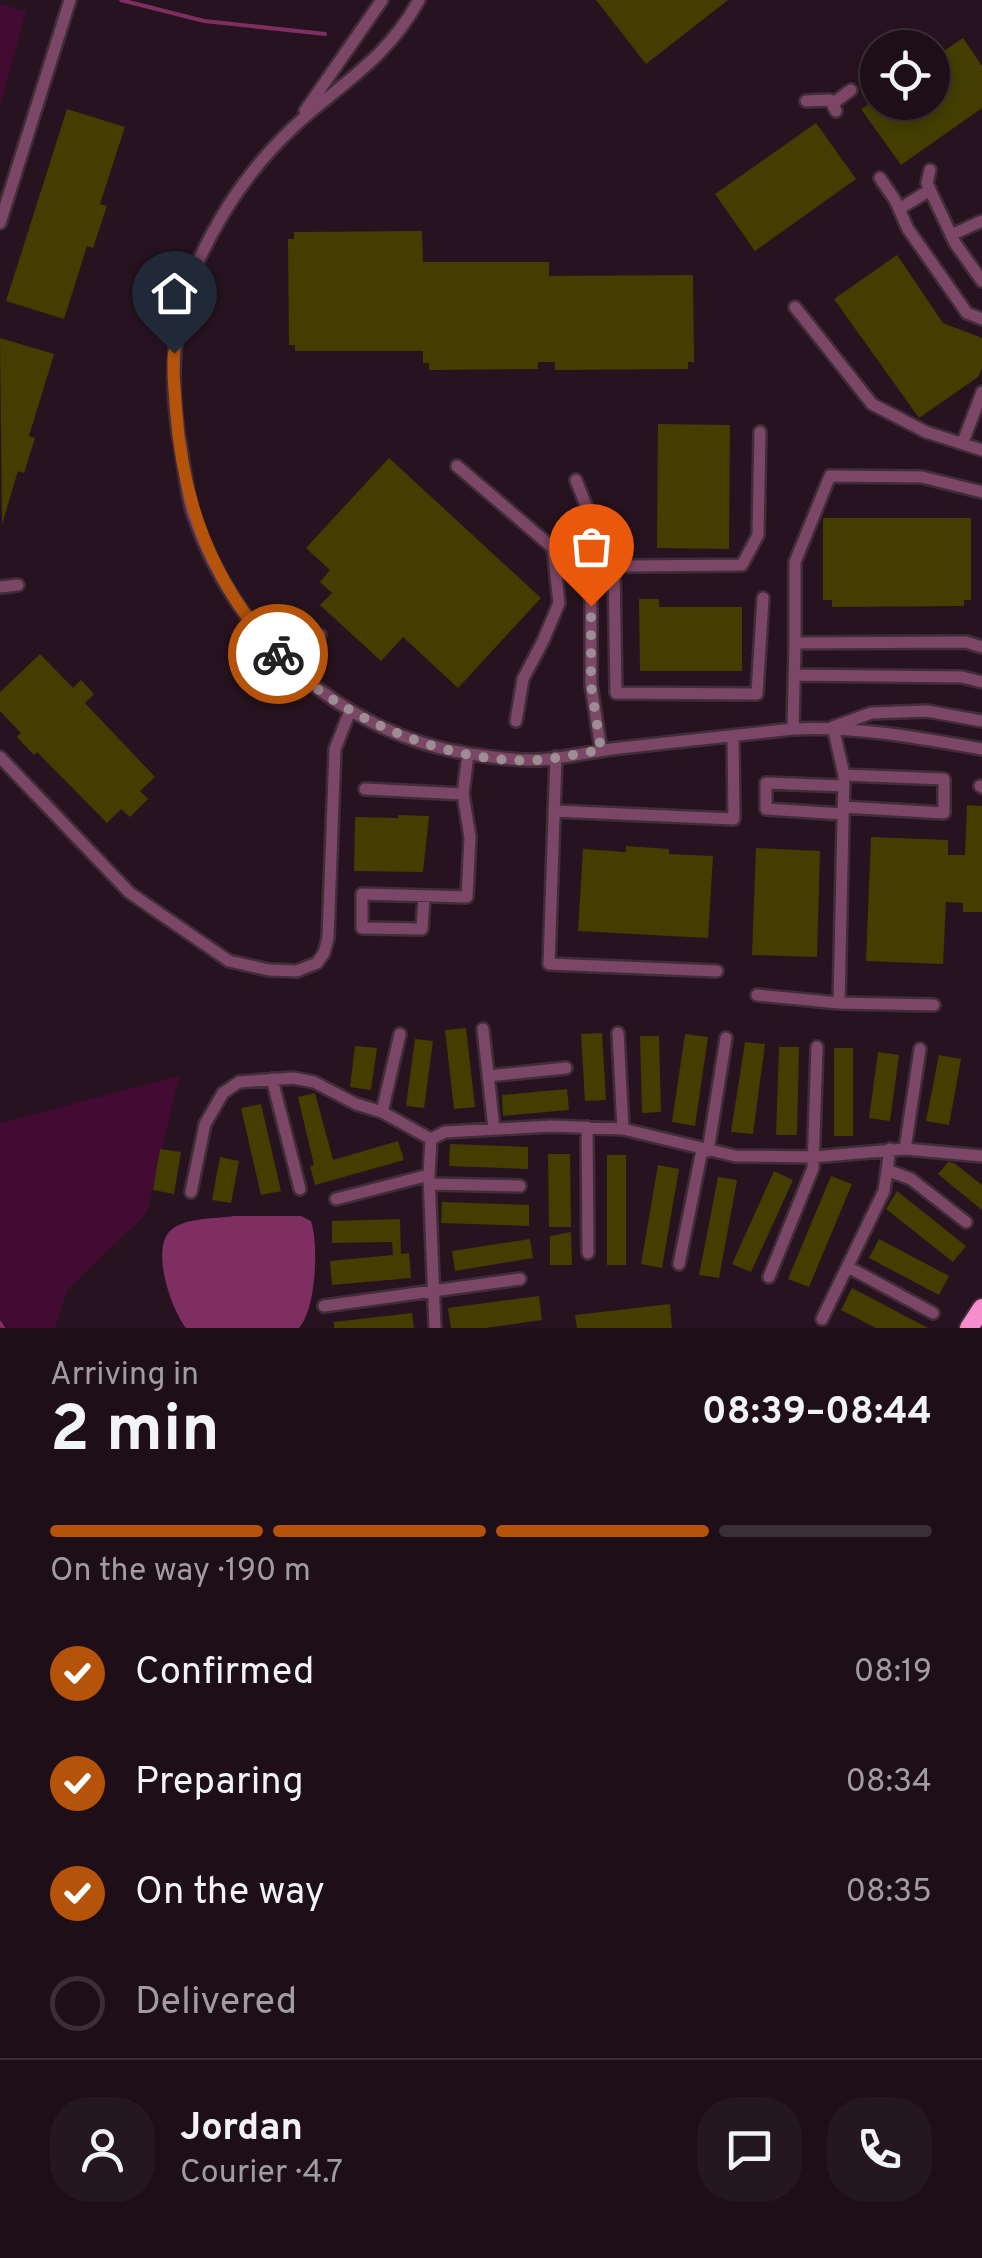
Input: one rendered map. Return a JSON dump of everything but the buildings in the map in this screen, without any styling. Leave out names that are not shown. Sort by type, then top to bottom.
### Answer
[{"type":"highway","points":[[970,1328],[982,1308]]},
{"type":"street","points":[[0,223],[70,0]]},
{"type":"street","points":[[298,124],[382,0]]},
{"type":"street","points":[[419,0],[386,50],[298,124],[252,170],[218,220],[196,266],[179,318],[173,367],[178,433],[192,512],[219,576],[251,626],[288,665],[350,711],[412,739],[468,754],[536,760],[833,727],[871,713],[926,712],[982,721]]},
{"type":"street","points":[[806,101],[830,100],[834,108],[850,90]]},
{"type":"street","points":[[930,170],[927,183],[951,235],[982,281]]},
{"type":"street","points":[[880,178],[908,229],[966,313],[982,319]]},
{"type":"street","points":[[899,209],[930,190]]},
{"type":"street","points":[[951,235],[982,221]]},
{"type":"street","points":[[795,306],[872,404],[926,432],[982,450]]},
{"type":"street","points":[[963,442],[982,392]]},
{"type":"street","points":[[760,432],[758,535],[742,565],[621,566],[616,693],[757,694],[762,598]]},
{"type":"street","points":[[457,466],[553,548],[559,603],[523,678],[516,721]]},
{"type":"street","points":[[793,729],[795,562],[830,476],[922,477],[982,492]]},
{"type":"street","points":[[576,480],[591,532],[591,685],[601,750]]},
{"type":"street","points":[[0,587],[18,585]]},
{"type":"street","points":[[288,665],[320,635]]},
{"type":"street","points":[[795,643],[966,642],[982,647]]},
{"type":"street","points":[[794,675],[962,677],[982,682]]},
{"type":"street","points":[[0,757],[130,892],[228,961],[288,972],[308,968],[324,953],[328,938],[335,749],[350,711]]},
{"type":"street","points":[[833,727],[982,749]]},
{"type":"street","points":[[833,727],[844,781],[839,1003]]},
{"type":"street","points":[[554,811],[734,818],[733,736]]},
{"type":"street","points":[[424,896],[422,929],[362,928],[362,894],[467,897],[470,837],[463,794],[468,754]]},
{"type":"street","points":[[556,757],[548,964],[718,971]]},
{"type":"street","points":[[944,780],[944,813],[766,808],[766,783],[844,781],[944,780]]},
{"type":"street","points":[[365,790],[463,794]]},
{"type":"street","points":[[757,996],[934,1005]]},
{"type":"street","points":[[483,1029],[494,1129]]},
{"type":"street","points":[[618,1033],[623,1129]]},
{"type":"street","points":[[382,1112],[400,1034]]},
{"type":"street","points":[[679,1264],[726,1038]]},
{"type":"street","points":[[769,1277],[813,1168],[817,1047]]},
{"type":"street","points":[[904,1149],[920,1049]]},
{"type":"street","points":[[488,1076],[566,1068]]},
{"type":"street","points":[[272,1079],[300,1189]]},
{"type":"street","points":[[191,1192],[204,1124],[223,1093],[240,1082],[314,1082],[431,1139]]},
{"type":"street","points":[[587,1127],[588,1252]]},
{"type":"street","points":[[431,1139],[445,1132],[587,1127],[623,1129],[736,1156],[813,1157],[890,1149],[982,1156]]},
{"type":"street","points":[[431,1139],[435,1328]]},
{"type":"street","points":[[822,1320],[884,1190],[890,1149]]},
{"type":"street","points":[[887,1170],[911,1179],[966,1222]]},
{"type":"street","points":[[336,1199],[429,1180],[520,1186]]},
{"type":"street","points":[[848,1267],[933,1313]]},
{"type":"street","points":[[324,1306],[520,1279]]},
{"type":"shaded area","points":[[0,4],[26,11],[0,106]]},
{"type":"shaded area","points":[[179,1076],[147,1213],[68,1289],[55,1328],[0,1328],[0,1123]]},
{"type":"shaded area","points":[[234,1216],[301,1216],[311,1221],[314,1277],[309,1307],[299,1328],[186,1328],[180,1319],[165,1279],[165,1239],[171,1230],[185,1223]]},
{"type":"waterway","points":[[121,0],[204,21],[325,34]]},
{"type":"waterway","points":[[0,1323],[3,1328]]},
{"type":"way so far","points":[[278,654],[319,690],[359,716],[412,739],[468,754],[536,760],[579,754],[601,750],[591,685],[591,606]]},
{"type":"route","points":[[174,353],[178,433],[192,512],[219,576],[251,626],[278,654]]}]
